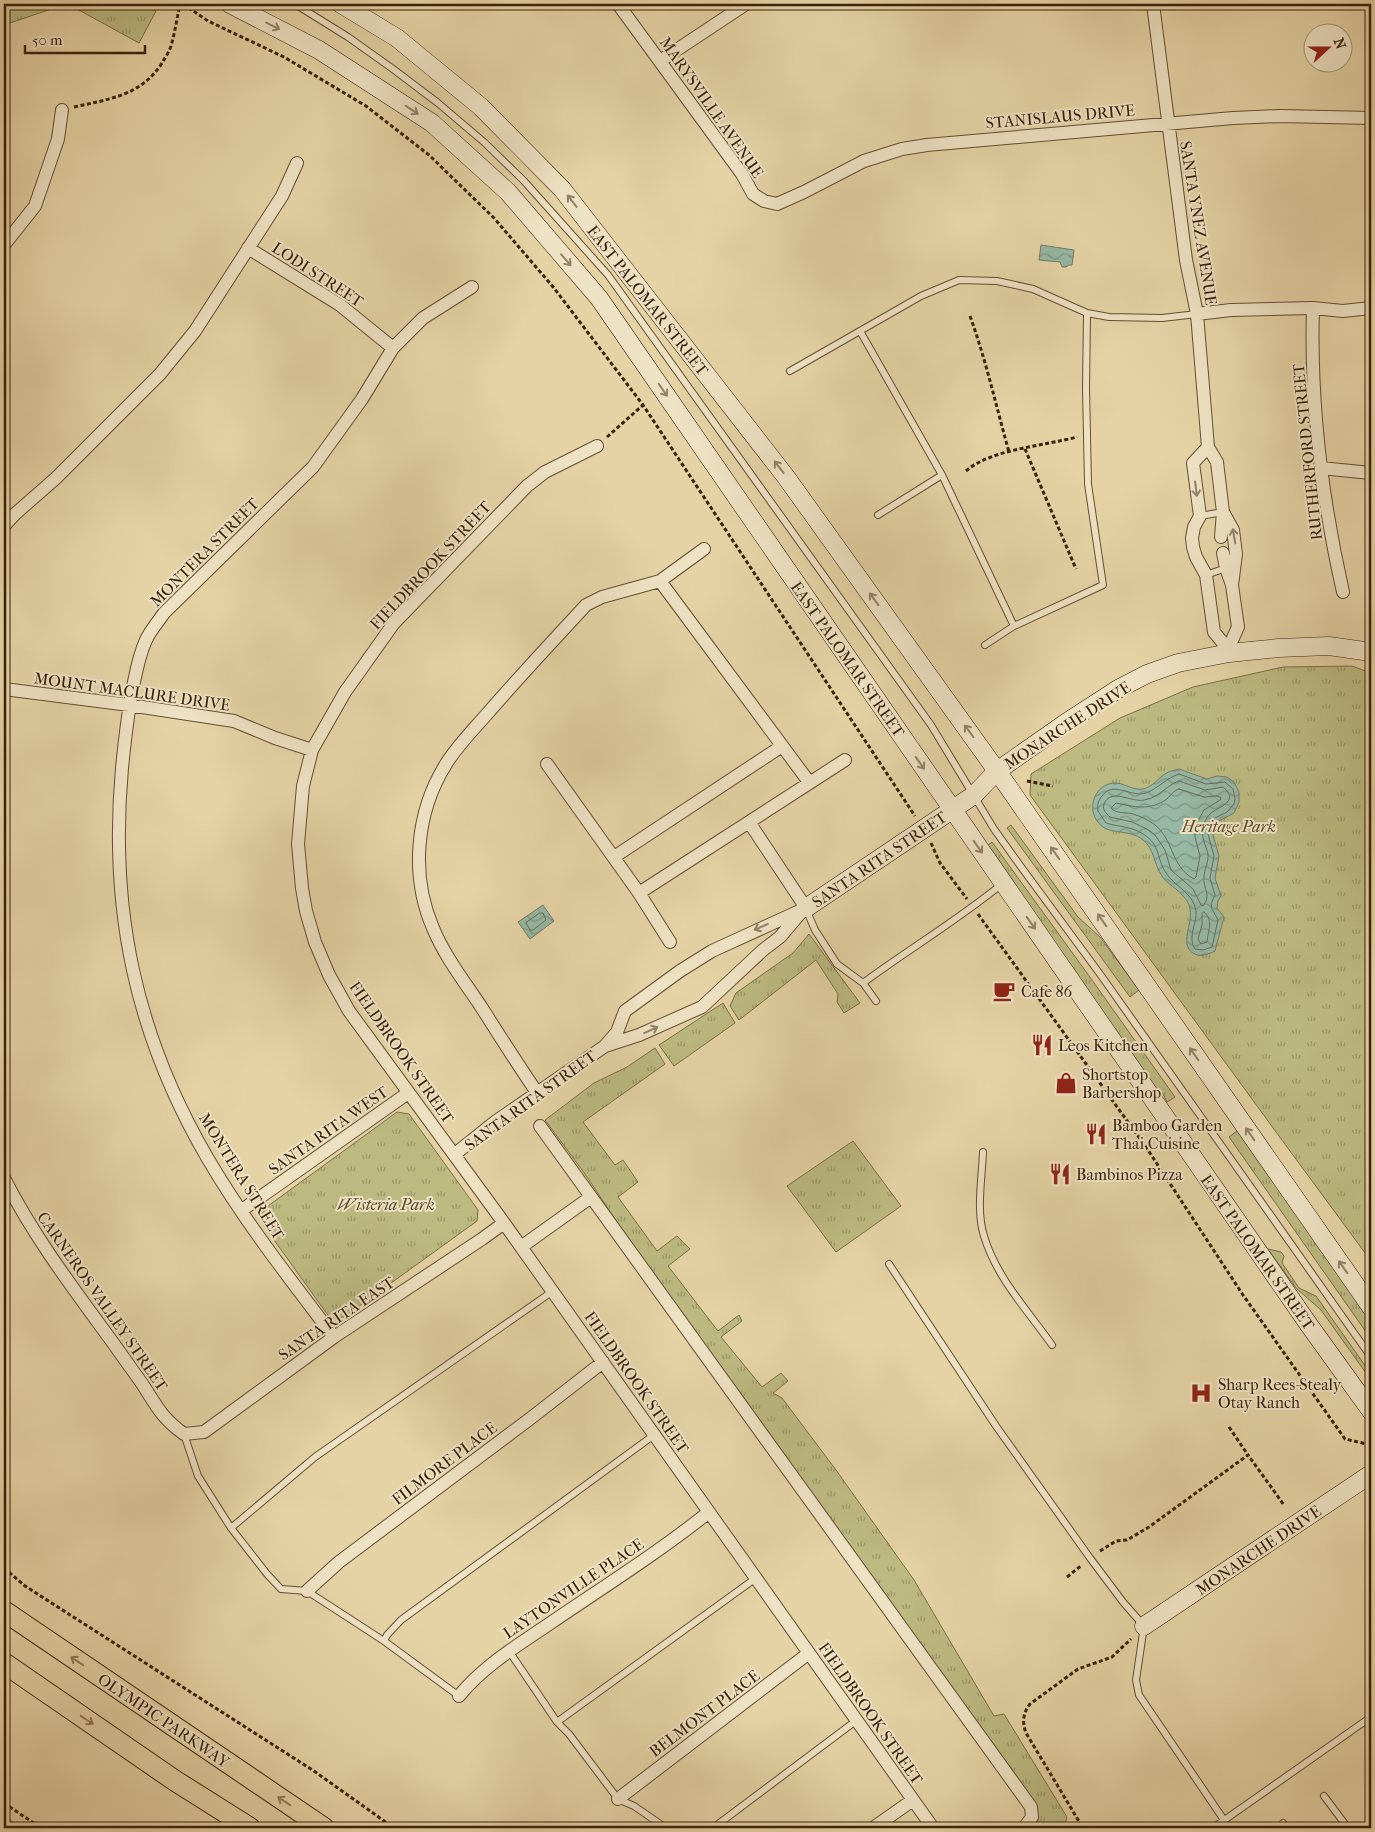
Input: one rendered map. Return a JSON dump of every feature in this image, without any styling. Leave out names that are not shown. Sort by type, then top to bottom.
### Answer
[{"type":"main road","name":"EAST PALOMAR STREET","points":[[230,4],[319,50],[432,123],[508,192],[599,298],[1309,1326],[1371,1411]]},
{"type":"main road","name":"EAST PALOMAR STREET","points":[[341,4],[397,38],[481,107],[562,188],[786,477],[997,771],[1371,1307]]},
{"type":"main road","name":"MONARCHE DRIVE","points":[[952,810],[974,795],[997,771],[1118,689],[1147,674],[1178,663],[1229,651],[1329,646],[1371,652]]},
{"type":"main road","name":"SANTA RITA STREET","points":[[806,908],[952,810]]},
{"type":"main road","name":"MONARCHE DRIVE","points":[[1144,1626],[1371,1474]]},
{"type":"main road","name":"OLYMPIC PARKWAY","points":[[4,1611],[324,1828]]},
{"type":"main road","points":[[4,1663],[174,1780],[250,1828]]},
{"type":"street","name":"MARYSVILLE AVENUE","points":[[618,4],[742,174],[753,194],[764,201]]},
{"type":"street","points":[[660,61],[746,4]]},
{"type":"street","name":"SANTA YNEZ AVENUE","points":[[1153,4],[1186,260],[1197,314],[1208,447],[1216,462],[1224,512],[1221,537]]},
{"type":"street","points":[[4,245],[35,206],[58,139],[62,110]]},
{"type":"street","name":"STANISLAUS DRIVE","points":[[764,201],[777,204],[864,161],[910,148],[1051,132],[1122,128],[1168,122],[1186,123],[1280,116],[1371,118]]},
{"type":"street","points":[[4,526],[56,478],[160,374],[195,331],[282,196],[297,163]]},
{"type":"street","name":"LODI STREET","points":[[248,248],[340,305],[393,348]]},
{"type":"street","name":"MONTERA STREET","points":[[334,1337],[267,1248],[209,1159],[167,1077],[147,1028],[127,945],[121,897],[118,848],[120,784],[129,705],[138,660],[147,638],[164,614],[313,467],[362,399],[393,348],[423,318],[472,287]]},
{"type":"street","points":[[1197,314],[1231,310],[1314,308],[1342,311],[1371,308]]},
{"type":"street","name":"RUTHERFORD STREET","points":[[1314,308],[1312,378],[1321,468],[1335,557],[1343,592]]},
{"type":"street","name":"FIELDBROOK STREET","points":[[597,446],[545,472],[527,486],[394,623],[345,692],[312,750],[303,786],[298,844],[299,868],[306,911],[321,956],[349,1011],[553,1291],[933,1828]]},
{"type":"street","points":[[1208,447],[1193,463],[1200,516],[1194,527],[1192,538],[1196,557],[1206,575],[1214,632],[1229,651]]},
{"type":"street","points":[[1321,468],[1371,473]]},
{"type":"street","name":"SANTA YNEZ AVENUE","points":[[1224,512],[1233,530],[1236,554],[1232,585]]},
{"type":"street","points":[[538,1094],[450,960],[432,927],[426,909],[419,873],[420,835],[424,816],[437,781],[456,749],[586,605],[602,597],[660,581],[704,549]]},
{"type":"street","name":"SANTA YNEZ AVENUE","points":[[1223,553],[1232,585],[1238,627],[1229,651]]},
{"type":"street","points":[[660,581],[810,782]]},
{"type":"street","name":"MOUNT MACLURE DRIVE","points":[[4,689],[234,721],[275,738],[312,750]]},
{"type":"street","points":[[614,857],[782,746]]},
{"type":"street","points":[[640,893],[845,760]]},
{"type":"street","points":[[548,764],[640,893],[670,942]]},
{"type":"street","points":[[749,822],[806,908]]},
{"type":"street","name":"SANTA RITA STREET","points":[[605,1046],[640,1035],[702,1007],[763,950],[780,937],[806,908]]},
{"type":"street","name":"SANTA RITA STREET","points":[[455,1154],[495,1122],[605,1046],[617,1032],[625,1011],[680,970],[712,950],[806,908]]},
{"type":"street","name":"SANTA RITA WEST","points":[[242,1210],[408,1093]]},
{"type":"street","points":[[540,1126],[1031,1807],[1032,1817],[1024,1828]]},
{"type":"street","name":"CARNEROS VALLEY STREET","points":[[4,1178],[50,1257],[143,1385],[156,1408],[172,1425],[184,1434]]},
{"type":"street","points":[[521,1247],[591,1197]]},
{"type":"street","name":"SANTA RITA EAST","points":[[184,1434],[204,1432],[334,1337],[504,1223]]},
{"type":"street","name":"FILMORE PLACE","points":[[307,1591],[338,1562],[603,1362]]},
{"type":"street","name":"LAYTONVILLE PLACE","points":[[460,1696],[472,1682],[497,1660],[663,1547],[709,1512]]},
{"type":"street","name":"BELMONT PLACE","points":[[618,1799],[809,1653]]},
{"type":"street","points":[[873,1828],[913,1800]]},
{"type":"lane","points":[[295,4],[348,37],[438,103],[485,143],[524,180],[582,246],[630,305],[925,717],[1014,857],[1106,982],[1371,1357]]},
{"type":"lane","points":[[790,371],[921,296],[959,280],[997,281],[1033,289],[1087,313],[1127,318],[1162,318],[1197,314]]},
{"type":"lane","points":[[985,645],[1014,626],[1103,585],[1088,484],[1087,313]]},
{"type":"lane","points":[[860,331],[942,475],[1014,626]]},
{"type":"lane","points":[[878,515],[942,475]]},
{"type":"lane","points":[[1200,516],[1224,512]]},
{"type":"lane","points":[[1206,575],[1226,568]]},
{"type":"lane","points":[[863,983],[902,954],[974,908],[1003,883]]},
{"type":"lane","points":[[806,908],[815,930],[837,964],[863,983],[876,1001]]},
{"type":"lane","points":[[983,1152],[980,1205],[983,1235],[998,1270],[1052,1346]]},
{"type":"lane","points":[[889,1264],[996,1426],[1123,1602],[1144,1626],[1136,1680],[1140,1695],[1224,1820]]},
{"type":"lane","points":[[230,1528],[315,1458],[553,1291]]},
{"type":"lane","points":[[184,1434],[198,1476],[230,1528],[281,1589],[307,1591],[384,1641],[460,1696]]},
{"type":"lane","points":[[384,1641],[401,1620],[654,1435]]},
{"type":"lane","points":[[557,1722],[756,1578]]},
{"type":"lane","points":[[510,1651],[557,1722],[569,1734],[618,1799],[634,1806],[666,1828]]},
{"type":"lane","points":[[1212,1828],[1371,1717]]},
{"type":"lane","points":[[713,1828],[857,1720]]},
{"type":"lane","points":[[1324,1796],[1348,1828]]},
{"type":"path","points":[[62,110],[105,101],[123,95],[146,82],[160,66],[171,46],[182,4],[208,21],[284,57],[366,106],[429,155],[494,218],[554,288],[643,405],[924,829],[940,863],[1146,1147],[1243,1295],[1345,1439],[1371,1445]]},
{"type":"path","points":[[970,316],[982,351],[993,398],[1009,452]]},
{"type":"path","points":[[597,446],[643,405]]},
{"type":"path","points":[[966,471],[975,463],[1009,452],[1087,434]]},
{"type":"path","points":[[1024,449],[1076,569]]},
{"type":"path","points":[[1027,781],[1054,786]]},
{"type":"path","points":[[1229,1427],[1284,1505]]},
{"type":"path","points":[[1100,1551],[1116,1541],[1127,1540],[1149,1527],[1248,1455]]},
{"type":"path","points":[[1067,1577],[1085,1562]]},
{"type":"path","points":[[4,1568],[25,1586],[314,1771],[394,1828]]},
{"type":"path","points":[[1072,1828],[1080,1823],[1026,1733],[1023,1722],[1026,1709],[1030,1704],[1078,1669],[1112,1657],[1144,1626]]},
{"type":"path","points":[[4,1803],[41,1828]]},
{"type":"green space","points":[[4,4],[66,4],[4,25]]},
{"type":"green space","points":[[68,4],[142,4],[156,11],[139,43]]},
{"type":"green space","name":"Heritage Park","points":[[1352,666],[1371,673],[1371,1261],[1030,795],[1031,774],[1120,718],[1193,687],[1283,667]]},
{"type":"green space","points":[[1011,825],[1078,917],[1100,937],[1139,990],[1130,997],[1007,828]]},
{"type":"green space","points":[[992,842],[1175,1097],[1167,1102],[1162,1092],[1159,1094],[986,847]]},
{"type":"green space","points":[[809,934],[860,1003],[844,1013],[837,1002],[838,994],[816,960],[739,1020],[730,1006],[736,993],[793,953]]},
{"type":"green space","points":[[723,1003],[735,1023],[674,1066],[659,1045]]},
{"type":"green space","points":[[655,1048],[665,1064],[583,1122],[615,1165],[623,1160],[638,1182],[618,1197],[657,1251],[677,1236],[690,1249],[668,1266],[718,1331],[739,1315],[742,1321],[721,1337],[762,1387],[781,1373],[788,1381],[773,1393],[782,1398],[914,1580],[994,1716],[1004,1714],[1067,1817],[1064,1828],[1032,1828],[1037,1822],[1037,1817],[635,1249],[585,1174],[545,1120],[594,1083],[627,1067]]},
{"type":"green space","name":"Wisteria Park","points":[[397,1112],[409,1114],[478,1210],[477,1221],[344,1317],[330,1318],[264,1226],[261,1213]]},
{"type":"green space","points":[[1238,1130],[1371,1320],[1371,1339],[1229,1137]]},
{"type":"green space","points":[[853,1141],[901,1206],[836,1252],[787,1186]]},
{"type":"green space","points":[[1268,1249],[1281,1252],[1284,1256],[1282,1263],[1299,1288],[1316,1296],[1371,1374],[1371,1380],[1321,1310],[1296,1288]]},
{"type":"green space","points":[[4,1815],[20,1828],[4,1828]]},
{"type":"water","points":[[1041,245],[1074,250],[1072,265],[1062,267],[1060,262],[1039,260]]},
{"type":"water","points":[[1179,769],[1207,779],[1217,776],[1227,777],[1234,782],[1239,792],[1239,802],[1234,813],[1217,822],[1214,829],[1213,835],[1219,856],[1215,878],[1221,896],[1217,908],[1224,917],[1215,951],[1204,955],[1193,953],[1189,949],[1187,939],[1190,915],[1189,905],[1182,894],[1162,876],[1146,843],[1132,834],[1112,831],[1103,827],[1097,822],[1093,808],[1093,801],[1096,795],[1106,785],[1117,783],[1136,789],[1143,789],[1167,773]]},
{"type":"water","points":[[543,905],[554,921],[530,939],[518,922]]},
{"type":"place","name":"Cafe 86","points":[[1004,991]]},
{"type":"place","name":"Leos Kitchen","points":[[1042,1045]]},
{"type":"place","name":"Shortstop Barbershop","points":[[1066,1083]]},
{"type":"place","name":"Bamboo Garden Thai Cuisine","points":[[1096,1134]]},
{"type":"place","name":"Bambinos Pizza","points":[[1060,1174]]},
{"type":"place","name":"Sharp Rees-Stealy Otay Ranch","points":[[1201,1393]]}]
